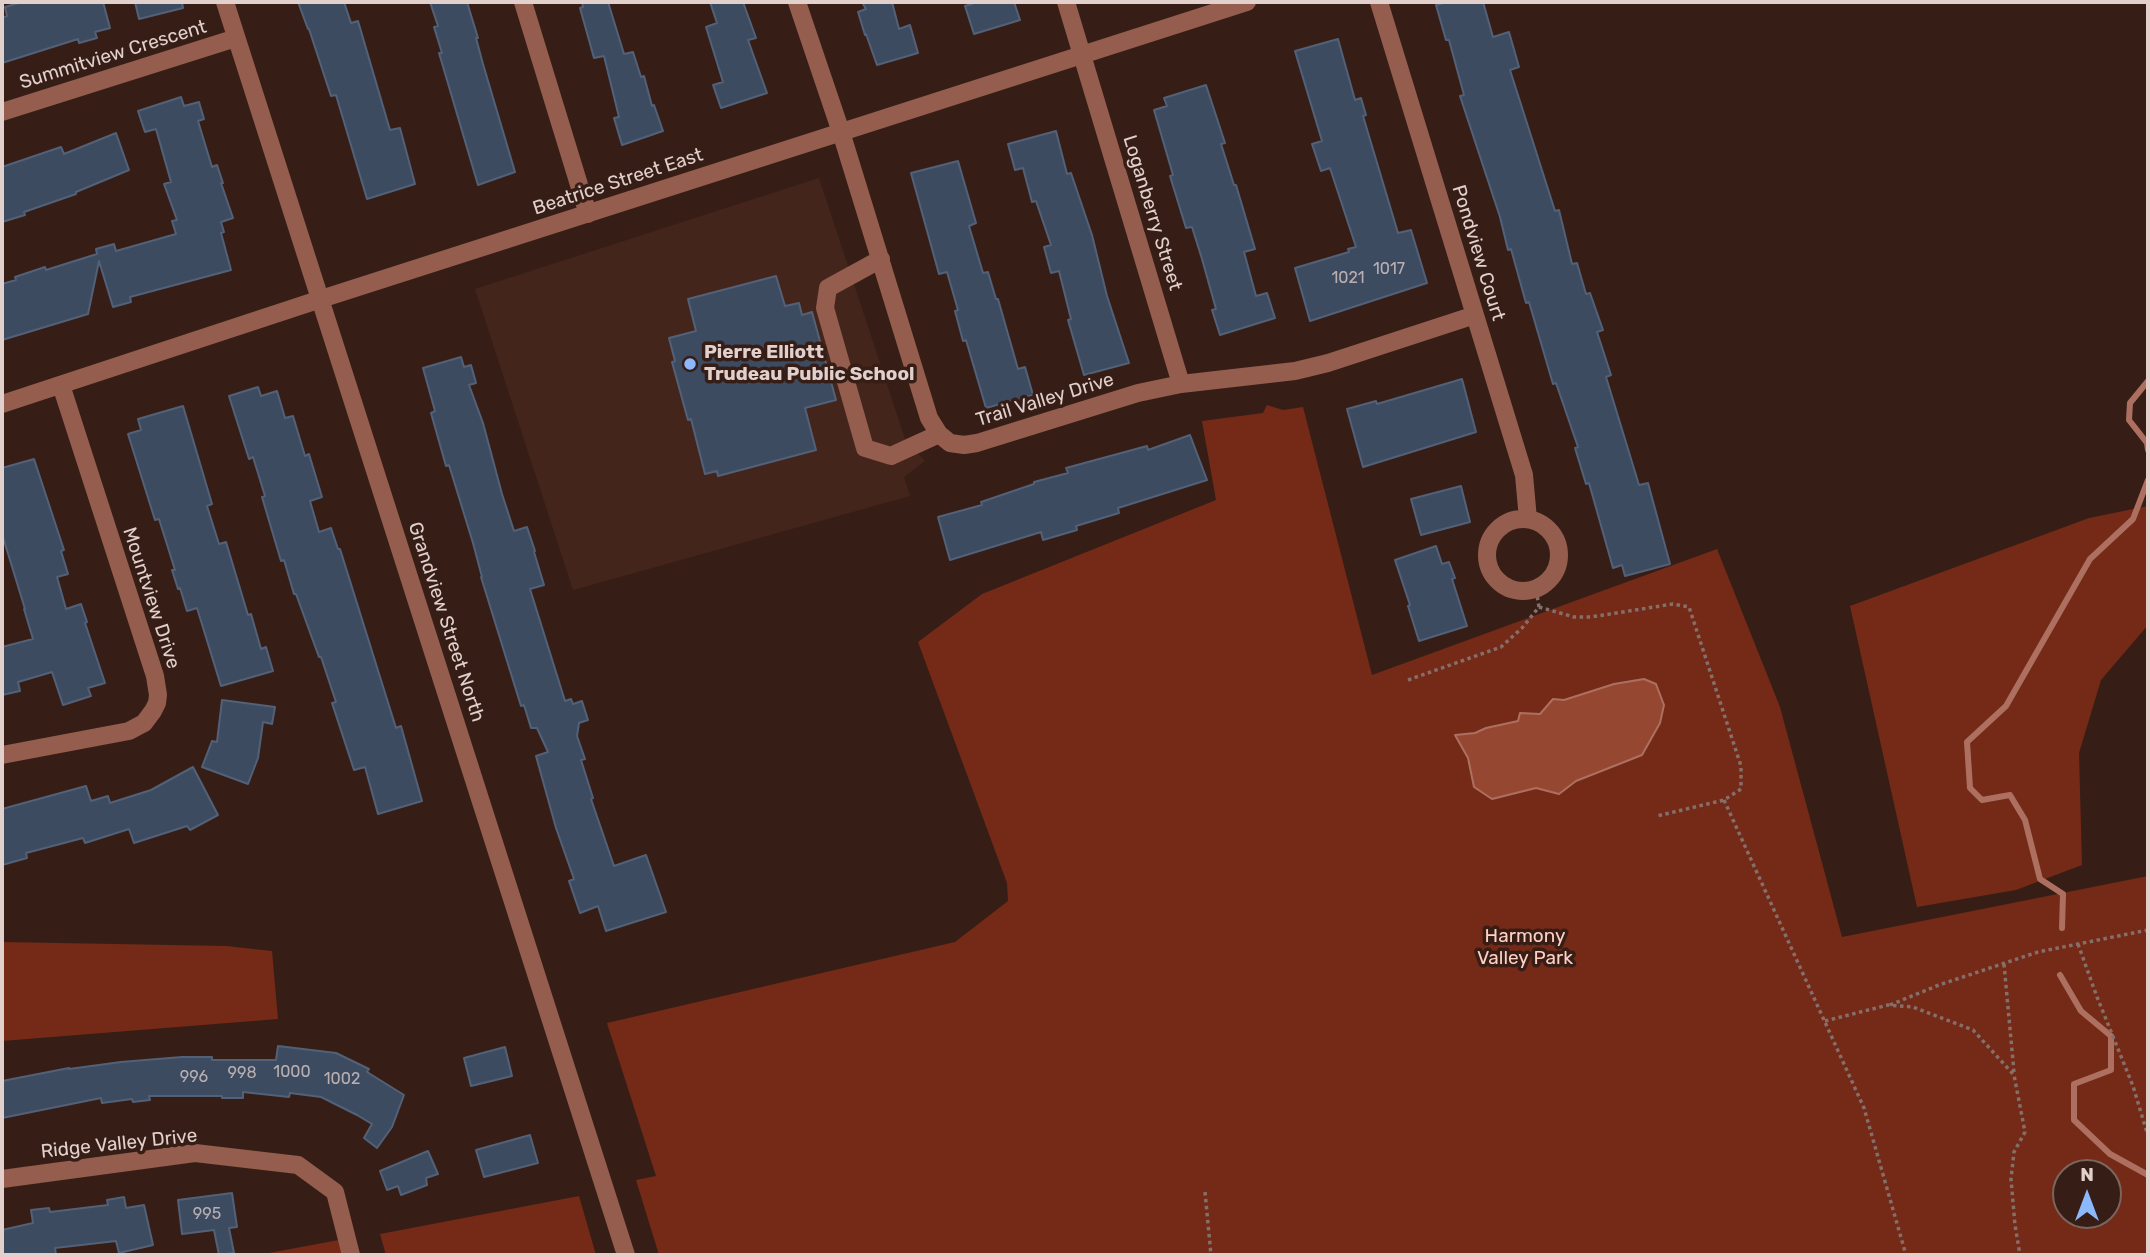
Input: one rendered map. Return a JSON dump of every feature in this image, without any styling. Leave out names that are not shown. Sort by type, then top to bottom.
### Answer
[{"type":"street","name":"Grandview Street North","points":[[225,2],[626,1255]]},
{"type":"street","points":[[523,2],[588,214]]},
{"type":"street","points":[[797,2],[881,258],[929,418],[939,434],[891,456],[865,448],[825,309],[828,288],[881,258]]},
{"type":"street","name":"Loganberry Street","points":[[1066,2],[1181,384]]},
{"type":"street","name":"Beatrice Street East","points":[[2,404],[1247,2]]},
{"type":"street","name":"Pondview Court","points":[[1379,2],[1524,475],[1528,519]]},
{"type":"street","name":"Summitview Crescent","points":[[2,112],[236,38]]},
{"type":"street","name":"Trail Valley Drive","points":[[939,434],[950,443],[977,443],[1138,393],[1181,384],[1295,371],[1328,363],[1475,315]]},
{"type":"street","name":"Mountview Drive","points":[[2,755],[129,731],[149,718],[157,703],[155,676],[61,385]]},
{"type":"street","points":[[1528,519],[1548,530],[1558,547],[1559,560],[1555,572],[1547,582],[1536,589],[1518,592],[1495,579],[1489,567],[1488,545],[1503,525],[1528,519]]},
{"type":"street","name":"Ridge Valley Drive","points":[[2,1179],[195,1153],[298,1165],[335,1192],[351,1255]]},
{"type":"path","points":[[1408,680],[1502,647],[1539,607],[1536,589]]},
{"type":"path","points":[[1539,607],[1574,617],[1591,617],[1673,604],[1689,607],[1741,766],[1741,789],[1724,800],[1657,816]]},
{"type":"path","points":[[1724,800],[1864,1108],[1906,1255]]},
{"type":"path","points":[[1825,1021],[1888,1005],[2038,952],[2148,930]]},
{"type":"path","points":[[2078,944],[2133,1086],[2148,1136]]},
{"type":"path","points":[[2004,964],[2014,1074],[2025,1132],[2014,1152],[2011,1179],[2020,1255]]},
{"type":"path","points":[[1888,1005],[1913,1007],[1973,1030],[2014,1074]]},
{"type":"path","points":[[1205,1192],[1211,1255]]},
{"type":"shaded area","name":"Pierre Elliott Trudeau Public School","points":[[819,178],[905,439],[925,461],[904,477],[910,496],[573,590],[475,289]]},
{"type":"shaded area","points":[[1644,679],[1656,684],[1664,705],[1660,723],[1642,755],[1576,781],[1559,794],[1536,788],[1492,799],[1474,787],[1468,758],[1455,735],[1475,733],[1518,721],[1520,713],[1540,714],[1553,699],[1564,700],[1614,684]]},
{"type":"green space","name":"Harmony Valley Park","points":[[1267,405],[1283,410],[1303,407],[1372,675],[1717,549],[1780,707],[1842,937],[2148,876],[2148,1255],[659,1255],[636,1180],[656,1176],[607,1023],[955,942],[1008,901],[1007,883],[918,642],[982,594],[1216,500],[1202,421],[1263,413]]},
{"type":"green space","points":[[2148,506],[2148,625],[2101,680],[2079,753],[2082,865],[2016,890],[1917,907],[1850,606],[2089,518]]},
{"type":"green space","points":[[2,942],[226,946],[272,951],[278,1019],[2,1041]]},
{"type":"green space","points":[[579,1196],[596,1255],[386,1255],[380,1234]]},
{"type":"green space","points":[[339,1240],[343,1255],[258,1255]]},
{"type":"building","points":[[22,2],[103,2],[110,28],[95,32],[97,38],[79,43],[78,39],[2,63],[2,18],[7,16],[5,7]]},
{"type":"building","points":[[135,2],[182,2],[183,8],[139,19]]},
{"type":"building","points":[[298,2],[344,2],[351,23],[358,21],[390,130],[400,128],[415,184],[367,199],[336,95],[331,96]]},
{"type":"building","points":[[430,2],[467,2],[515,172],[478,185],[439,53],[442,53],[434,27],[438,26]]},
{"type":"building","points":[[582,2],[608,2],[624,54],[633,52],[663,131],[622,145],[614,118],[619,117],[604,56],[594,58],[580,8],[583,7]]},
{"type":"building","points":[[710,2],[743,2],[756,38],[748,40],[767,93],[721,108],[713,85],[723,82],[706,27],[717,23]]},
{"type":"building","points":[[862,2],[892,2],[899,29],[910,25],[918,53],[877,65],[858,12],[866,9]]},
{"type":"building","points":[[978,2],[1014,2],[1020,20],[974,34],[965,6]]},
{"type":"building","points":[[1447,2],[1483,2],[1493,37],[1509,32],[1519,67],[1510,70],[1555,211],[1559,210],[1572,264],[1577,263],[1586,294],[1590,293],[1603,330],[1597,332],[1611,375],[1606,377],[1639,485],[1648,483],[1670,564],[1625,576],[1622,565],[1613,568],[1589,483],[1586,484],[1575,448],[1578,447],[1556,383],[1553,384],[1529,302],[1526,303],[1511,249],[1508,250],[1500,217],[1460,96],[1464,95],[1436,5]]},
{"type":"building","points":[[1338,39],[1355,100],[1361,98],[1366,115],[1363,116],[1398,233],[1411,230],[1427,283],[1310,321],[1295,268],[1349,252],[1348,249],[1356,247],[1330,168],[1321,171],[1312,144],[1322,141],[1295,51]]},
{"type":"building","points":[[1206,85],[1225,143],[1221,144],[1255,249],[1244,252],[1256,296],[1267,293],[1275,318],[1220,335],[1202,259],[1192,227],[1186,228],[1154,110],[1167,106],[1164,98]]},
{"type":"building","points":[[181,97],[184,106],[199,102],[204,119],[198,121],[212,167],[217,165],[223,183],[233,218],[221,222],[224,232],[221,233],[231,270],[130,297],[131,302],[113,307],[99,261],[88,314],[2,340],[2,284],[45,267],[46,270],[97,254],[96,249],[114,244],[116,251],[176,234],[172,221],[177,220],[164,184],[171,182],[156,129],[145,132],[138,111]]},
{"type":"building","points":[[1056,131],[1067,174],[1071,173],[1092,235],[1107,296],[1129,363],[1084,375],[1068,320],[1071,319],[1059,271],[1051,273],[1044,247],[1051,245],[1036,201],[1032,202],[1023,168],[1015,170],[1008,144]]},
{"type":"building","points":[[116,133],[129,170],[76,194],[24,212],[25,215],[2,222],[2,167],[61,147],[64,154]]},
{"type":"building","points":[[958,161],[976,223],[969,226],[983,273],[988,272],[1018,369],[1025,367],[1033,395],[986,408],[966,340],[963,341],[955,311],[958,310],[947,272],[939,274],[911,173]]},
{"type":"building","points":[[776,276],[785,306],[799,303],[802,315],[812,312],[836,400],[805,408],[816,450],[718,476],[717,471],[705,474],[691,419],[688,420],[672,362],[675,361],[669,338],[696,331],[688,299]]},
{"type":"building","points":[[461,357],[464,367],[471,365],[476,383],[469,385],[483,423],[514,531],[527,527],[535,551],[544,585],[530,589],[565,701],[571,699],[573,704],[582,701],[588,720],[579,723],[577,736],[585,759],[581,760],[614,866],[646,855],[666,912],[606,931],[598,906],[580,913],[569,881],[574,879],[556,828],[536,756],[548,752],[537,728],[531,728],[524,705],[521,706],[431,413],[435,411],[423,368]]},
{"type":"building","points":[[1462,379],[1476,432],[1363,467],[1347,409],[1376,401],[1377,404]]},
{"type":"building","points":[[258,387],[261,396],[277,391],[285,418],[293,416],[305,456],[309,454],[322,497],[310,501],[319,532],[331,528],[340,549],[396,728],[401,726],[422,801],[378,814],[365,767],[354,770],[332,703],[336,702],[321,657],[294,594],[284,560],[281,561],[253,457],[249,459],[229,396]]},
{"type":"building","points":[[183,406],[212,504],[207,506],[219,544],[226,542],[248,615],[251,614],[261,649],[266,647],[273,671],[221,686],[197,608],[187,611],[180,588],[178,589],[159,519],[155,520],[128,434],[141,430],[138,419]]},
{"type":"building","points":[[1190,435],[1207,480],[1118,508],[1119,513],[1076,526],[1077,530],[1043,540],[1041,532],[950,560],[938,517],[982,505],[981,502],[1034,482],[1068,473],[1066,468],[1147,446],[1148,450]]},
{"type":"building","points":[[34,459],[64,550],[61,551],[68,574],[57,577],[66,609],[81,604],[105,683],[88,688],[91,696],[63,705],[52,672],[18,682],[20,691],[2,695],[2,647],[33,639],[2,534],[2,468]]},
{"type":"building","points":[[1461,486],[1470,522],[1421,535],[1411,499]]},
{"type":"building","points":[[1436,546],[1442,564],[1449,562],[1467,626],[1419,641],[1395,560]]},
{"type":"building","points":[[222,700],[275,707],[272,724],[263,722],[258,758],[248,784],[202,767],[212,741],[217,742]]},
{"type":"building","points":[[193,767],[218,815],[190,830],[187,826],[134,843],[129,829],[85,843],[83,838],[26,853],[27,858],[2,865],[2,809],[86,786],[91,801],[108,796],[110,803],[151,790]]},
{"type":"building","points":[[278,1046],[336,1053],[369,1069],[367,1072],[404,1095],[392,1127],[377,1148],[364,1138],[372,1124],[321,1097],[290,1093],[289,1097],[243,1092],[243,1098],[149,1096],[150,1100],[133,1102],[132,1099],[102,1103],[101,1098],[2,1118],[2,1081],[69,1068],[182,1057],[276,1060]]},
{"type":"building","points":[[505,1047],[512,1076],[471,1086],[464,1058]]},
{"type":"building","points":[[530,1135],[538,1163],[484,1177],[476,1150]]},
{"type":"building","points":[[428,1151],[438,1174],[426,1178],[427,1185],[401,1195],[398,1186],[387,1190],[380,1171]]},
{"type":"building","points":[[232,1193],[237,1227],[229,1228],[234,1253],[219,1255],[214,1230],[182,1234],[178,1200]]},
{"type":"building","points":[[124,1197],[126,1208],[144,1205],[153,1245],[119,1253],[116,1241],[55,1248],[56,1255],[2,1255],[2,1230],[33,1223],[31,1210],[49,1208],[50,1212],[108,1205],[107,1200]]},
{"type":"waterway","points":[[2148,381],[2130,403],[2129,420],[2147,443],[2148,450]]},
{"type":"waterway","points":[[2062,928],[2063,894],[2040,879],[2025,820],[2010,795],[1982,800],[1970,788],[1967,742],[2006,706],[2090,559],[2133,519],[2148,480]]},
{"type":"waterway","points":[[2060,975],[2081,1011],[2111,1036],[2111,1070],[2074,1084],[2074,1120],[2110,1154],[2148,1175]]},
{"type":"place","name":"Pierre Elliott Trudeau Public School","points":[[690,364]]}]
